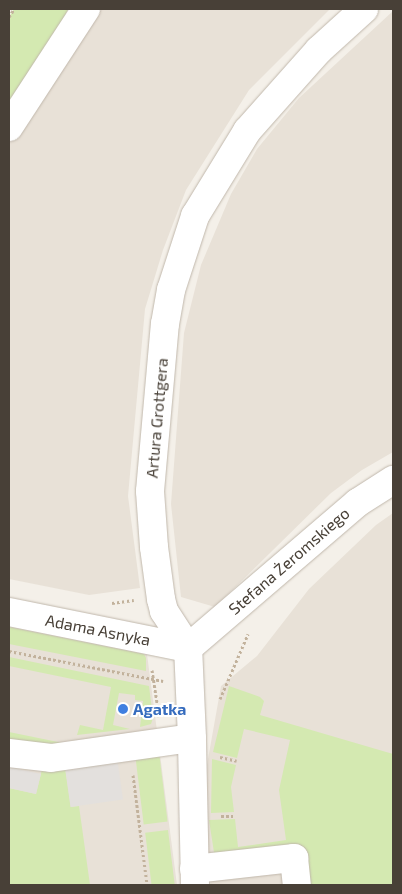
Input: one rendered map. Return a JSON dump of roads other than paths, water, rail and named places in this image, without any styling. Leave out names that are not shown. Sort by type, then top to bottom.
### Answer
[{"type":"street","points":[[9,127],[86,9]]},
{"type":"street","name":"Artura Grottgera","points":[[194,877],[192,738],[188,648],[164,611],[160,596],[150,491],[165,324],[171,290],[181,254],[195,216],[247,132],[319,50],[364,9]]},
{"type":"street","name":"Stefana Żeromskiego","points":[[188,648],[358,503],[393,480]]},
{"type":"street","name":"Adama Asnyka","points":[[9,612],[188,648]]},
{"type":"street","points":[[9,753],[51,758],[192,738]]},
{"type":"street","points":[[194,877],[294,858],[297,885]]},
{"type":"place","name":"Agatka","points":[[123,709]]}]
